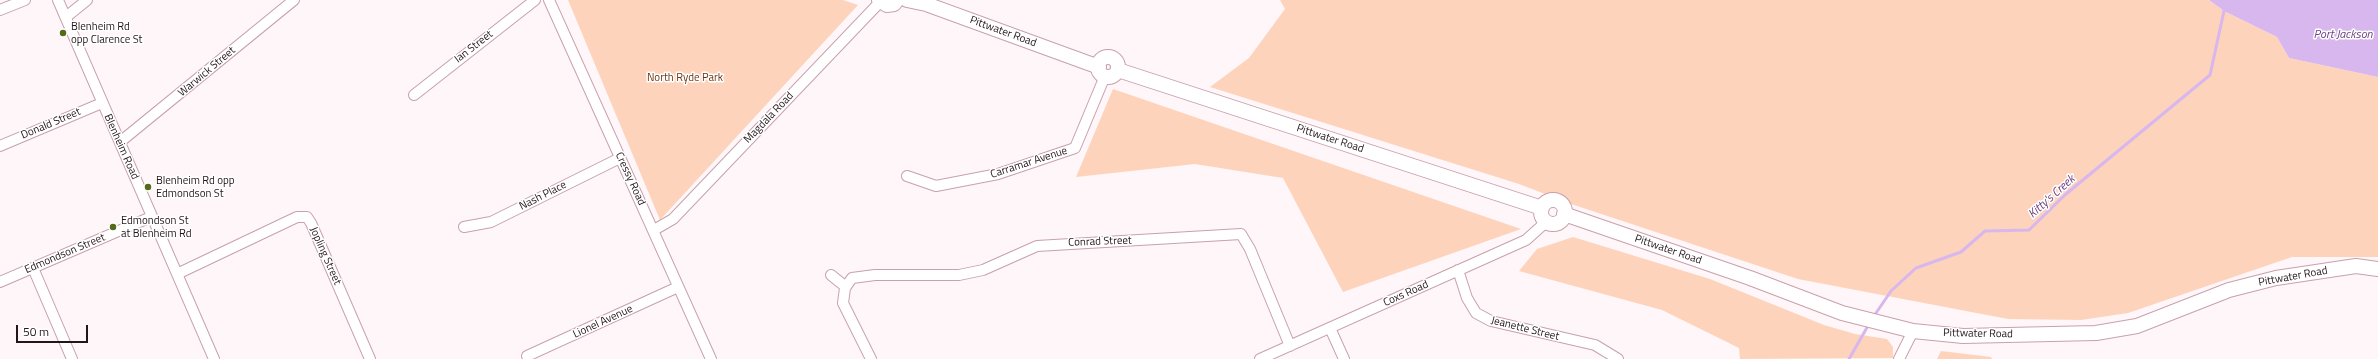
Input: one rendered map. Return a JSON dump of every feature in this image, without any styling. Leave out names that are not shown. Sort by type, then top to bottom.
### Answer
[{"type":"main road","points":[[880,1],[890,5],[897,0]]},
{"type":"main road","name":"Pittwater Road","points":[[907,0],[926,4],[1107,71],[1542,208]]},
{"type":"main road","points":[[1554,200],[1562,206],[1564,214],[1559,222],[1546,222],[1542,216],[1542,208],[1546,203],[1554,200]]},
{"type":"main road","name":"Pittwater Road","points":[[1564,214],[1750,278],[1818,305],[1867,320],[1913,331],[1963,336],[2096,333],[2137,326],[2229,290],[2276,278],[2356,266],[2378,269]]},
{"type":"street","points":[[0,10],[25,0]]},
{"type":"street","name":"Blenheim Road","points":[[58,0],[214,359]]},
{"type":"street","points":[[66,17],[87,0]]},
{"type":"street","name":"Warwick Street","points":[[120,142],[294,0]]},
{"type":"street","name":"Ian Street","points":[[414,95],[535,0]]},
{"type":"street","name":"Cressy Road","points":[[549,0],[711,359]]},
{"type":"street","name":"Magdala Road","points":[[654,230],[673,219],[880,1]]},
{"type":"street","name":"Carramar Avenue","points":[[907,176],[936,186],[998,174],[1075,148],[1107,71]]},
{"type":"street","name":"Donald Street","points":[[0,146],[102,103]]},
{"type":"street","name":"Nash Place","points":[[464,226],[491,222],[620,158]]},
{"type":"street","name":"Edmondson Street","points":[[0,282],[151,216]]},
{"type":"street","name":"Jopling Street","points":[[178,274],[297,217],[307,217],[311,223],[370,359]]},
{"type":"street","name":"Coxs Road","points":[[1260,359],[1526,240],[1546,222]]},
{"type":"street","name":"Conrad Street","points":[[846,287],[852,278],[875,275],[959,275],[983,270],[1037,246],[1241,234],[1250,249],[1290,346]]},
{"type":"street","points":[[33,268],[72,359]]},
{"type":"street","name":"Jeanette Street","points":[[1458,270],[1467,298],[1476,313],[1491,321],[1595,345],[1618,359]]},
{"type":"street","points":[[831,275],[846,287],[843,303],[871,359]]},
{"type":"street","name":"Lionel Avenue","points":[[527,356],[678,287]]},
{"type":"street","points":[[1330,328],[1344,359]]},
{"type":"street","points":[[1899,359],[1913,331]]},
{"type":"green space","name":"North Ryde Park","points":[[568,0],[843,0],[858,5],[660,220]]},
{"type":"green space","points":[[1280,0],[2209,0],[2224,11],[2277,37],[2289,58],[2378,77],[2378,257],[2292,257],[2128,313],[2081,320],[2008,319],[1798,279],[1571,204],[1519,184],[1210,87],[1249,58],[1285,9]]},
{"type":"green space","points":[[1113,89],[1521,229],[1343,292],[1283,178],[1195,164],[1076,177]]},
{"type":"green space","points":[[1573,237],[1710,279],[1824,325],[1855,334],[1887,339],[1893,347],[1893,358],[1740,359],[1739,348],[1662,310],[1519,271],[1537,249]]},
{"type":"green space","points":[[1941,351],[1991,357],[1992,359],[1937,359]]},
{"type":"water","name":"Port Jackson","points":[[2209,0],[2378,0],[2378,77],[2289,58],[2277,37],[2224,11]]},
{"type":"waterway","name":"Kitty's Creek","points":[[1874,316],[1891,291],[1916,268],[1961,252],[1985,231],[2029,230],[2066,194],[2210,75],[2224,11],[2230,0]]},
{"type":"waterway","name":"Kitty's Creek","points":[[1849,359],[1869,324]]},
{"type":"place","name":"Blenheim Rd opp Clarence St","points":[[63,33]]},
{"type":"place","name":"Blenheim Rd opp Edmondson St","points":[[148,187]]},
{"type":"place","name":"Edmondson St at Blenheim Rd","points":[[113,227]]}]
